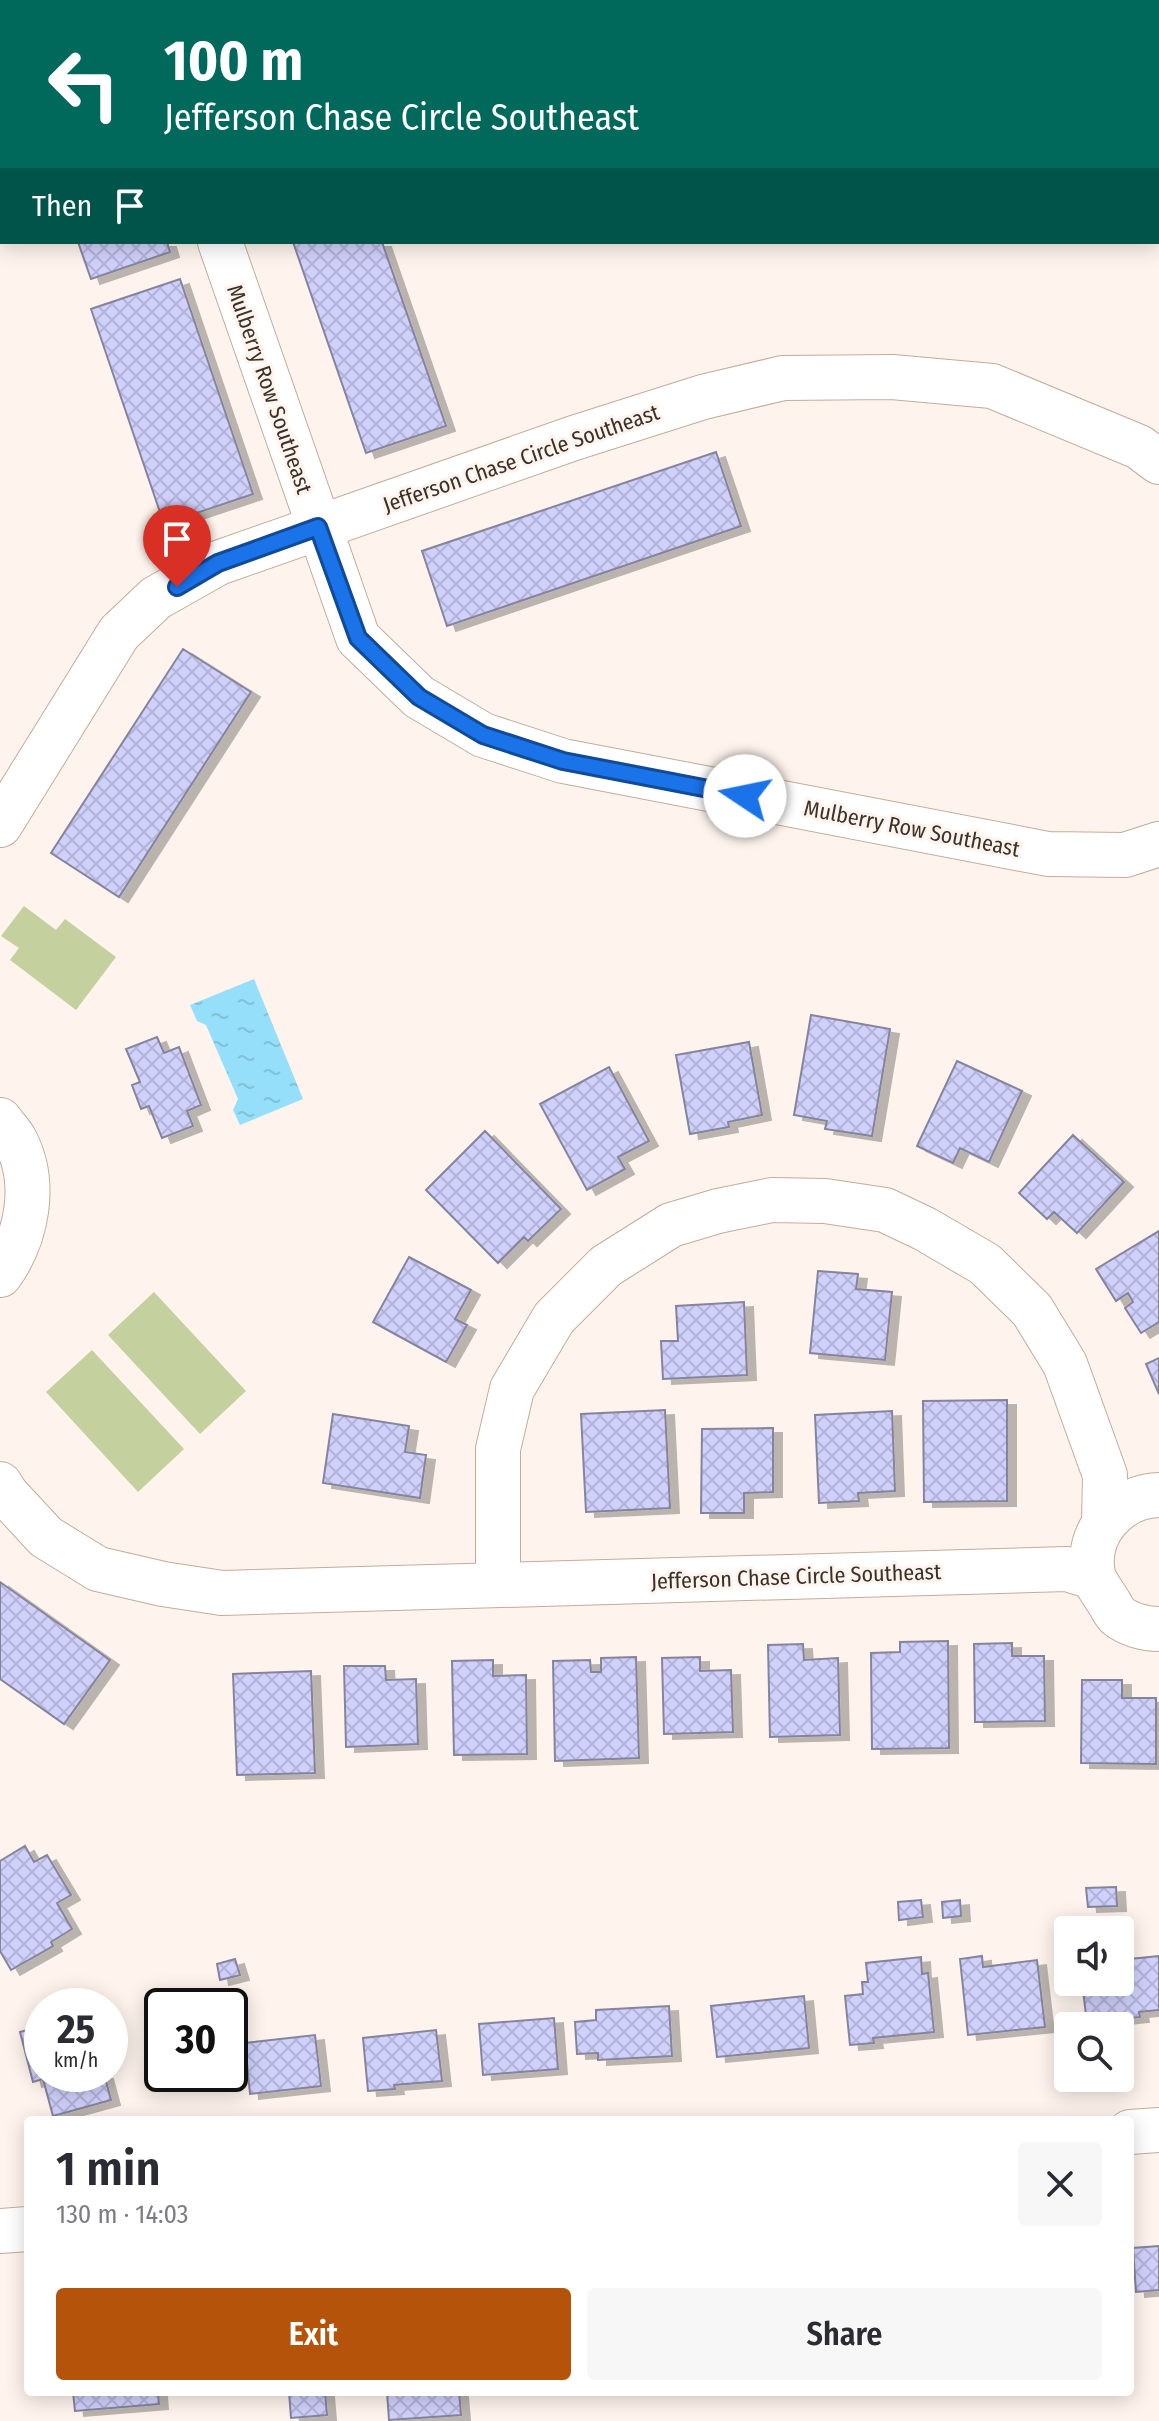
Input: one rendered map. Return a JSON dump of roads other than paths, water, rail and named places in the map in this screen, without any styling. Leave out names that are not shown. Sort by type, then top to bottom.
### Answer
[{"type":"street","name":"Mulberry Row Southeast","points":[[221,244],[358,638],[419,697],[483,735],[563,761],[1048,854],[1125,855],[1159,844]]},
{"type":"street","name":"Jefferson Chase Circle Southeast","points":[[0,825],[119,633],[156,598],[218,563],[589,433],[703,397],[783,378],[892,377],[992,386],[1139,447],[1159,462]]},
{"type":"street","points":[[0,1120],[15,1141],[26,1172],[27,1211],[13,1257],[0,1275]]},
{"type":"street","points":[[498,1584],[498,1449],[512,1389],[554,1318],[606,1266],[671,1225],[772,1200],[825,1201],[885,1210],[925,1229],[995,1273],[1032,1310],[1065,1364],[1105,1475],[1104,1522]]},
{"type":"street","name":"Jefferson Chase Circle Southeast","points":[[0,1484],[46,1537],[98,1569],[222,1593],[1067,1569],[1093,1577]]},
{"type":"street","points":[[1159,1495],[1143,1495],[1115,1511],[1104,1522],[1092,1553],[1093,1577],[1118,1616],[1147,1629],[1159,1629]]},
{"type":"street","points":[[1134,2132],[1159,2130]]},
{"type":"street","points":[[0,2231],[24,2229]]},
{"type":"water","points":[[254,979],[303,1099],[240,1125],[233,1110],[238,1099],[206,1025],[197,1021],[190,1005]]}]
